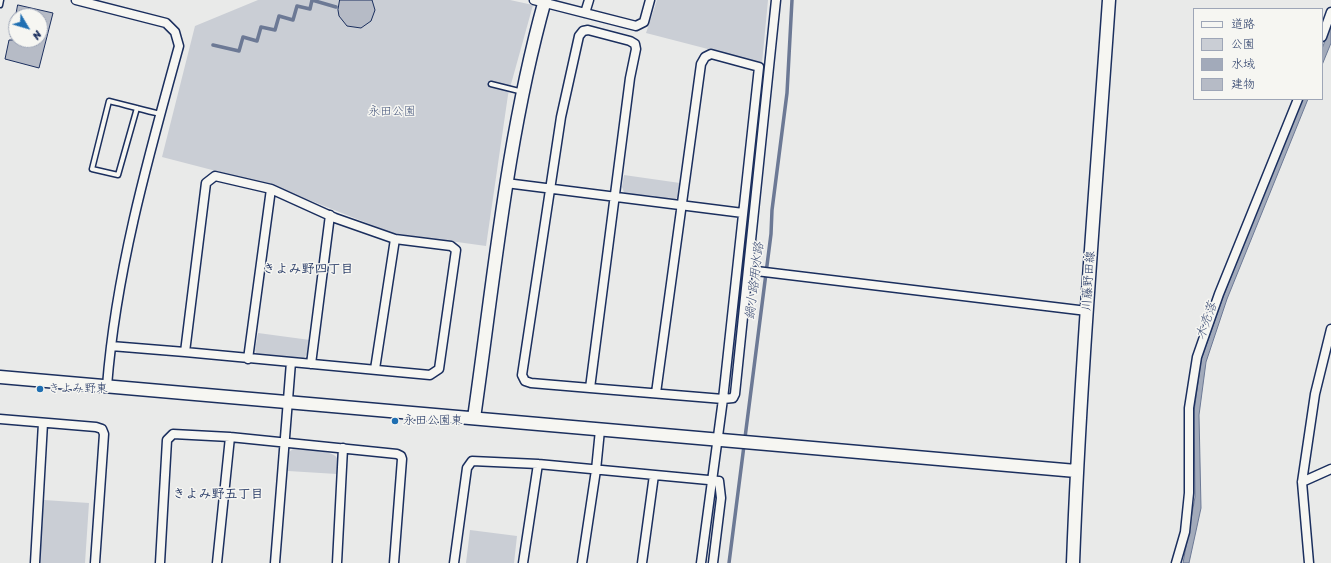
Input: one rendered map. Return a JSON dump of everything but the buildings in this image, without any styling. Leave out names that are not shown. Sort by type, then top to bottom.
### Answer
[{"type":"street","points":[[76,0],[166,23],[175,32],[179,46],[160,114],[128,245],[111,346],[107,386]]},
{"type":"street","points":[[586,13],[589,0]]},
{"type":"street","points":[[474,418],[506,183],[541,1],[636,26],[641,26],[644,22],[650,0]]},
{"type":"street","points":[[590,388],[630,78],[636,49],[635,44],[630,41],[588,30],[583,31],[579,36],[561,117],[522,375],[525,381],[531,383],[590,388],[656,393],[723,399],[732,398],[735,394],[776,0]]},
{"type":"street","name":"川藤野田線","points":[[1072,563],[1076,472],[1109,0]]},
{"type":"street","points":[[1323,34],[1331,12]]},
{"type":"street","points":[[656,393],[701,64],[705,57],[711,54],[759,67],[723,399],[701,563]]},
{"type":"street","points":[[1176,563],[1185,532],[1189,493],[1189,408],[1197,357],[1219,294],[1298,100]]},
{"type":"street","points":[[111,346],[430,375],[439,369],[456,250],[451,246],[394,239],[330,215],[271,189],[215,176],[206,183],[185,352]]},
{"type":"street","points":[[506,183],[743,214]]},
{"type":"street","points":[[248,359],[271,189]]},
{"type":"street","points":[[311,364],[330,215]]},
{"type":"street","points":[[375,369],[394,239]]},
{"type":"street","points":[[748,270],[1087,311]]},
{"type":"street","points":[[1309,563],[1302,482],[1315,394],[1331,329]]},
{"type":"street","points":[[275,563],[289,403],[291,362]]},
{"type":"street","points":[[0,377],[718,439],[1076,472]]},
{"type":"street","points":[[0,419],[96,427],[102,429],[104,434],[95,563]]},
{"type":"street","points":[[35,563],[43,423]]},
{"type":"street","points":[[582,563],[596,470],[600,430]]},
{"type":"street","points":[[160,563],[167,440],[169,436],[173,434],[230,437],[285,444],[343,448],[397,454],[401,456],[394,563]]},
{"type":"street","points":[[217,563],[230,437]]},
{"type":"street","points":[[336,563],[343,448]]},
{"type":"street","points":[[454,563],[467,468],[469,462],[472,461],[538,464],[713,480],[719,482],[721,486],[713,563]]},
{"type":"street","points":[[522,563],[538,464]]},
{"type":"street","points":[[1302,482],[1331,469]]},
{"type":"street","points":[[642,563],[654,475]]},
{"type":"lane","points":[[0,5],[1,0]]},
{"type":"lane","points":[[491,84],[523,92]]},
{"type":"lane","points":[[137,108],[118,175],[92,169],[109,101],[137,108],[160,114]]},
{"type":"green space","name":"永田公園","points":[[258,0],[510,0],[533,5],[508,95],[486,246],[392,233],[274,186],[162,157],[195,26]]},
{"type":"green space","points":[[657,0],[768,0],[762,63],[646,33]]},
{"type":"green space","points":[[624,175],[680,183],[679,197],[672,201],[655,199],[655,196],[644,195],[643,197],[625,195],[622,187]]},
{"type":"green space","points":[[258,333],[310,340],[307,354],[304,358],[257,355],[255,350]]},
{"type":"green space","points":[[293,449],[324,452],[334,455],[338,461],[337,474],[288,471],[289,452]]},
{"type":"green space","points":[[44,500],[89,503],[85,563],[39,563]]},
{"type":"green space","points":[[470,530],[517,536],[514,563],[466,563]]},
{"type":"water","points":[[1331,26],[1331,43],[1323,63],[1323,46]]},
{"type":"water","points":[[1302,100],[1308,100],[1227,299],[1206,362],[1199,415],[1201,508],[1189,563],[1183,563],[1195,497],[1194,412],[1201,360],[1223,297]]},
{"type":"waterway","points":[[213,45],[239,51],[243,37],[257,41],[261,27],[275,30],[279,16],[293,20],[297,6],[310,9],[312,0],[336,7]]},
{"type":"waterway","name":"鍋小路用水路","points":[[729,563],[771,234],[772,210],[787,93],[792,0]]},
{"type":"place","name":"きよみ野東","points":[[40,389]]},
{"type":"place","name":"永田公園東","points":[[395,421]]},
{"type":"district","name":"きよみ野四丁目","points":[[308,270]]},
{"type":"district","name":"きよみ野五丁目","points":[[218,495]]},
{"type":"water label","name":"木売落","points":[[1207,321]]}]
